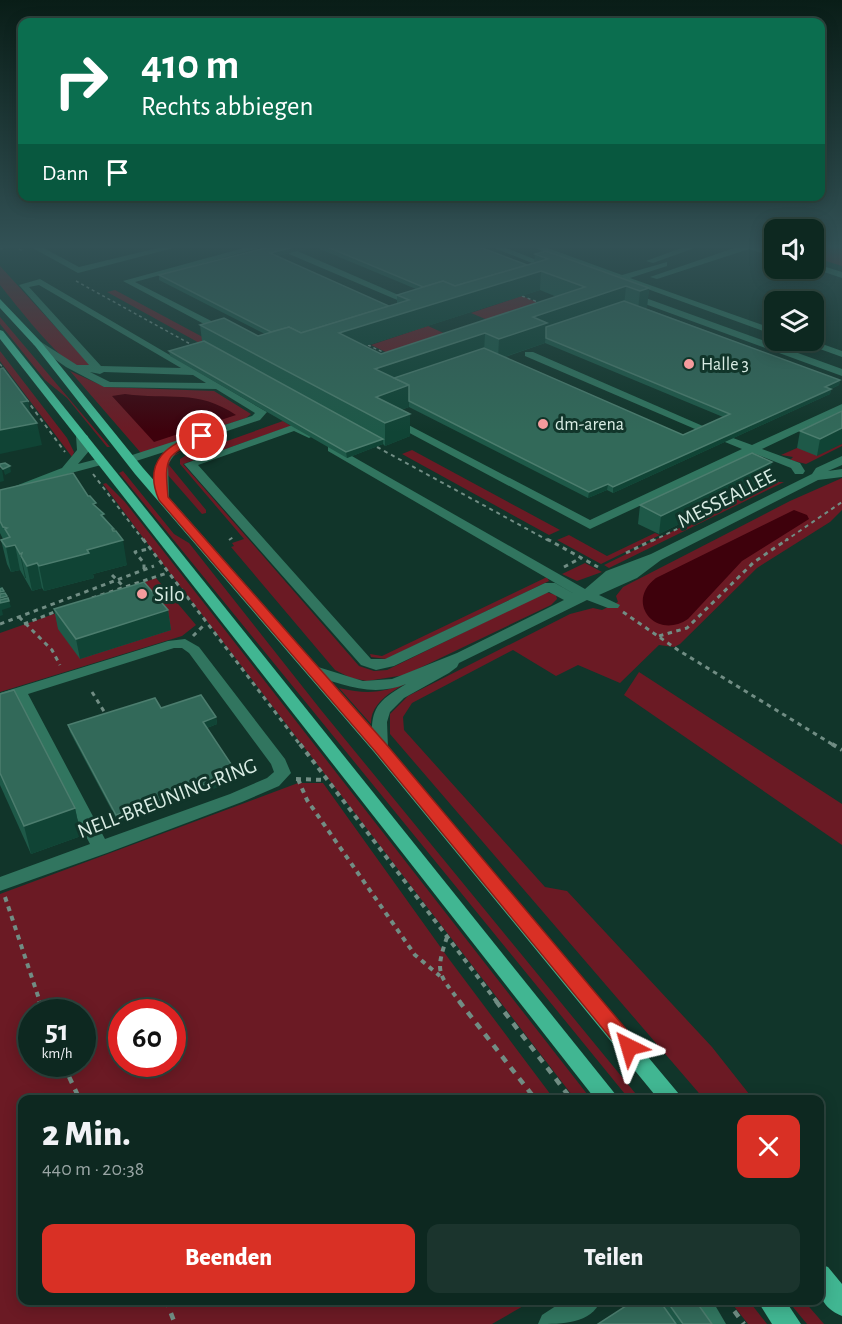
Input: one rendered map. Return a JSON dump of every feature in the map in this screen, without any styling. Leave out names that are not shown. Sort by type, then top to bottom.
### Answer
[{"type":"main road","points":[[5,308],[38,345],[139,471],[380,748],[669,1095]]},
{"type":"main road","points":[[0,333],[605,1095]]},
{"type":"main road","points":[[102,463],[112,458],[130,459]]},
{"type":"main road","points":[[102,463],[130,459]]},
{"type":"main road","points":[[102,463],[139,471]]},
{"type":"main road","points":[[824,1282],[842,1304]]},
{"type":"main road","points":[[774,1305],[788,1324]]},
{"type":"street","points":[[43,308],[100,370]]},
{"type":"street","points":[[84,308],[262,412],[261,415],[130,459]]},
{"type":"street","points":[[178,308],[234,337]]},
{"type":"street","points":[[663,308],[842,373]]},
{"type":"street","points":[[712,308],[764,328]]},
{"type":"street","points":[[38,345],[53,350],[66,363],[108,385],[219,386]]},
{"type":"street","points":[[824,348],[842,354]]},
{"type":"street","points":[[529,354],[706,430]]},
{"type":"street","points":[[75,368],[195,372]]},
{"type":"street","points":[[392,420],[590,525],[842,407]]},
{"type":"street","points":[[581,598],[550,574],[295,427],[190,464],[370,664],[389,663],[550,586],[581,598],[613,605]]},
{"type":"street","points":[[67,470],[83,451],[82,436]]},
{"type":"street","points":[[729,440],[768,457],[770,461],[789,470],[801,471],[815,477]]},
{"type":"street","points":[[163,498],[160,466],[162,459],[185,442]]},
{"type":"street","name":"MESSEALLEE","points":[[815,477],[820,471],[842,460]]},
{"type":"street","points":[[28,486],[67,470],[102,463]]},
{"type":"street","points":[[0,496],[102,463]]},
{"type":"street","name":"MESSEALLEE","points":[[581,598],[609,568],[656,557],[815,477],[842,473]]},
{"type":"street","name":"MESSEALLEE","points":[[313,670],[349,683],[379,686],[394,683],[462,656],[581,598],[608,589],[639,572],[656,557]]},
{"type":"street","name":"NELL-BREUNING-RING","points":[[0,698],[173,644],[185,644],[194,650],[279,763],[283,773],[280,778],[236,798],[101,849],[0,882]]},
{"type":"street","name":"MESSEALLEE","points":[[380,748],[379,721],[387,703],[436,676],[462,656]]},
{"type":"street","points":[[19,692],[101,849]]},
{"type":"street","points":[[550,1324],[581,1305]]},
{"type":"street","points":[[700,1305],[713,1324]]},
{"type":"path","points":[[126,308],[198,348]]},
{"type":"path","points":[[368,345],[389,355]]},
{"type":"path","points":[[0,364],[14,383]]},
{"type":"path","points":[[21,392],[69,458],[76,460]]},
{"type":"path","points":[[377,447],[598,567],[609,568]]},
{"type":"path","points":[[102,463],[148,549],[568,1095]]},
{"type":"path","points":[[617,557],[774,480],[787,479],[801,471]]},
{"type":"path","points":[[659,636],[687,628],[754,562],[842,502]]},
{"type":"path","points":[[144,569],[144,563],[135,552],[148,549]]},
{"type":"path","points":[[550,574],[581,558]]},
{"type":"path","points":[[0,624],[154,566]]},
{"type":"path","points":[[598,567],[609,568]]},
{"type":"path","points":[[90,598],[167,573]]},
{"type":"path","points":[[112,575],[123,586]]},
{"type":"path","points":[[613,605],[842,750]]},
{"type":"path","points":[[24,624],[57,611]]},
{"type":"path","points":[[19,617],[52,650],[66,678]]},
{"type":"path","points":[[92,692],[105,713]]},
{"type":"path","points":[[280,778],[326,780]]},
{"type":"path","points":[[298,779],[307,800],[415,955],[440,976],[532,1095]]},
{"type":"path","points":[[0,882],[39,999]]},
{"type":"path","points":[[440,976],[439,961],[447,937]]},
{"type":"path","points":[[69,1077],[78,1095]]},
{"type":"path","points":[[168,1305],[175,1324]]},
{"type":"path","points":[[730,1305],[744,1324]]},
{"type":"shaded area","points":[[19,308],[38,308],[91,366],[77,366],[69,362],[48,343]]},
{"type":"shaded area","points":[[136,308],[148,308],[212,342],[203,345]]},
{"type":"shaded area","points":[[487,308],[550,308],[563,313],[511,330],[471,313]]},
{"type":"shaded area","points":[[0,317],[110,447],[107,447],[67,398],[45,380],[0,324]]},
{"type":"shaded area","points":[[428,326],[468,344],[411,364],[371,345]]},
{"type":"shaded area","points":[[0,351],[67,438],[74,452],[72,457],[0,361]]},
{"type":"shaded area","points":[[70,371],[105,387],[214,391],[251,414],[246,418],[141,453]]},
{"type":"shaded area","points":[[125,394],[196,399],[222,407],[236,415],[154,442],[112,396]]},
{"type":"shaded area","points":[[283,421],[291,426],[183,464],[359,666],[374,671],[387,670],[546,592],[556,595],[557,599],[551,605],[405,675],[367,681],[351,678],[335,670],[231,547],[234,546],[232,543],[244,539],[180,464],[180,459],[185,456]]},
{"type":"shaded area","points":[[842,444],[806,464],[790,460],[793,457],[781,455],[797,448]]},
{"type":"shaded area","points":[[185,450],[172,457],[169,465],[206,510],[206,513],[202,514],[167,474],[167,458]]},
{"type":"shaded area","points":[[412,450],[560,530],[549,535],[402,454]]},
{"type":"shaded area","points":[[123,471],[174,534],[189,543],[321,710],[637,1095],[626,1095],[119,473]]},
{"type":"shaded area","points":[[842,478],[842,510],[830,522],[757,568],[680,644],[674,647],[659,645],[620,683],[578,665],[556,676],[513,650],[412,703],[403,717],[404,730],[545,887],[567,891],[712,1047],[750,1095],[701,1095],[390,734],[390,714],[408,696],[570,614],[593,608],[602,610],[618,602],[616,596],[623,587],[790,501]]},
{"type":"shaded area","points":[[773,482],[784,482],[609,568],[604,565]]},
{"type":"shaded area","points":[[106,483],[125,502],[588,1095],[572,1095],[103,484]]},
{"type":"shaded area","points":[[794,510],[807,515],[809,519],[742,561],[688,619],[676,625],[665,625],[655,622],[648,616],[643,598],[647,588],[656,578]]},
{"type":"shaded area","points":[[655,533],[660,535],[601,564],[557,540],[569,535],[607,556]]},
{"type":"shaded area","points":[[585,563],[602,572],[577,581],[562,574]]},
{"type":"shaded area","points":[[547,577],[549,581],[386,659],[371,657],[370,654],[382,656]]},
{"type":"shaded area","points":[[156,578],[196,625],[182,636],[0,692],[0,633]]},
{"type":"shaded area","points":[[433,670],[385,697],[377,705],[371,724],[339,688],[366,692],[388,690]]},
{"type":"shaded area","points":[[639,672],[842,804],[842,845],[624,695]]},
{"type":"shaded area","points":[[298,783],[323,783],[449,959],[551,1095],[18,1095],[18,1305],[525,1305],[492,1324],[0,1324],[0,894]]},
{"type":"shaded area","points":[[733,1305],[752,1305],[767,1324],[748,1324]]},
{"type":"shaded area","points":[[791,1305],[807,1305],[824,1324],[807,1324]]},
{"type":"building","points":[[223,308],[383,308],[301,333],[289,327],[271,332]]},
{"type":"building","points":[[384,308],[421,308],[339,333],[381,354],[522,308],[561,308],[533,317],[547,323],[499,339],[485,333],[375,369],[409,385],[376,397],[410,414],[385,423],[200,325],[224,318],[258,336],[289,327],[301,333]]},
{"type":"building","points":[[604,308],[643,308],[840,380],[825,387],[831,389],[613,487],[608,484],[589,492],[409,401],[409,385],[394,378],[484,348],[683,435],[730,414],[546,338],[546,327]]},
{"type":"building","points":[[204,341],[383,439],[346,452],[169,351]]},
{"type":"building","points":[[3,368],[28,401],[21,402],[37,423],[0,430],[0,369]]},
{"type":"building","points":[[842,411],[842,428],[820,439],[800,431]]},
{"type":"building","points":[[752,453],[772,462],[661,516],[640,505]]},
{"type":"building","points":[[5,463],[10,466],[3,469],[0,464]]},
{"type":"building","points":[[73,473],[88,496],[96,503],[93,504],[104,514],[101,515],[123,540],[87,550],[89,553],[39,566],[37,563],[27,566],[21,556],[22,553],[20,554],[15,545],[6,547],[1,540],[10,537],[5,529],[7,528],[3,527],[0,521],[0,490]]},
{"type":"building","points":[[144,582],[168,610],[76,639],[54,609]]},
{"type":"building","points":[[8,598],[9,601],[0,603],[0,600]]},
{"type":"building","points":[[14,690],[75,808],[24,826],[0,773],[0,694]]},
{"type":"building","points":[[201,695],[216,717],[203,722],[237,773],[116,815],[68,725],[155,698],[161,708]]},
{"type":"building","points":[[627,1305],[663,1305],[676,1324],[598,1324]]},
{"type":"building","points":[[670,1305],[699,1305],[712,1324],[683,1324]]},
{"type":"place","name":"Halle 3","points":[[689,364]]},
{"type":"place","name":"dm-arena","points":[[543,424]]},
{"type":"place","name":"Silo","points":[[142,594]]},
{"type":"route","points":[[202,436],[176,447],[162,459],[160,466],[163,498],[380,748],[629,1047]]}]
